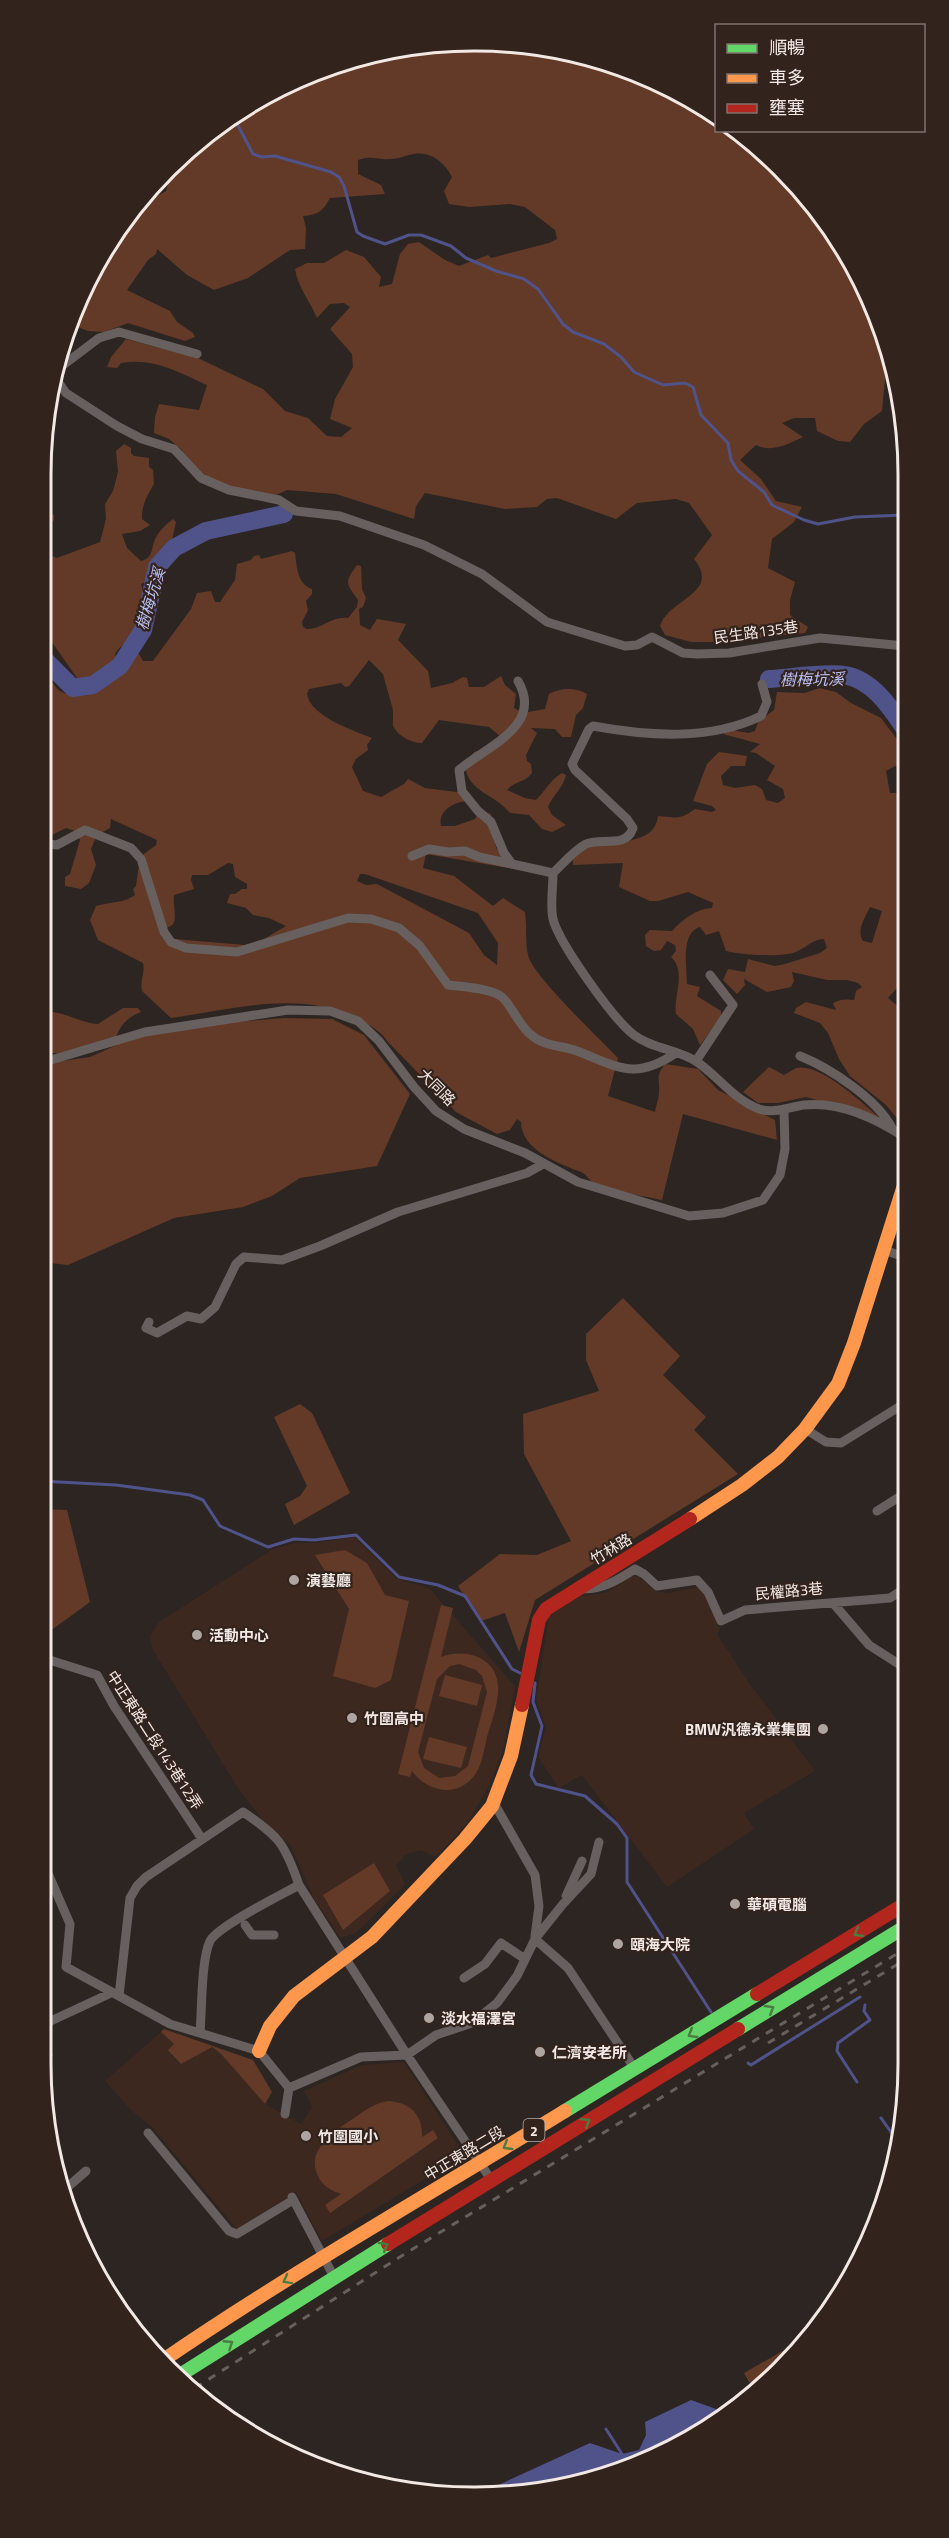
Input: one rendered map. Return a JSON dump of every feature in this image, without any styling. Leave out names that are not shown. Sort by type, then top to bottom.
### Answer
[{"type":"main road","name":"竹林路","points":[[259,2051],[270,2026],[294,1996],[372,1937],[465,1839],[494,1803],[512,1756],[539,1620],[546,1609],[742,1485],[778,1457],[805,1429],[838,1384],[854,1343],[898,1205]]},
{"type":"main road","name":"中正東路二段","points":[[169,2356],[248,2302],[323,2259],[898,1908]]},
{"type":"main road","name":"2","points":[[185,2372],[334,2277],[898,1931]]},
{"type":"street","points":[[65,365],[99,338],[119,332],[197,354]]},
{"type":"street","name":"民生路135巷","points":[[61,385],[66,393],[117,426],[142,439],[174,449],[201,478],[229,490],[279,500],[296,511],[340,516],[424,545],[482,574],[547,622],[625,645],[637,645],[652,638],[683,653],[729,653],[820,638],[898,645]]},
{"type":"street","points":[[512,864],[504,853],[491,822],[478,811],[462,791],[459,770],[512,732],[521,720],[525,706],[525,692],[518,681]]},
{"type":"street","points":[[762,684],[767,702],[761,716],[741,726],[680,735],[593,726],[589,729],[572,764],[575,770],[627,819],[633,828],[624,840],[587,844],[553,873],[552,916],[557,932],[599,995],[634,1035],[663,1050],[696,1061],[739,1098],[760,1110],[784,1110],[802,1105],[826,1104],[862,1115],[898,1132]]},
{"type":"street","points":[[51,844],[57,845],[85,830],[131,848],[141,859],[168,937],[171,942],[186,948],[237,952],[296,932],[348,918],[371,919],[399,928],[420,946],[448,985],[477,988],[501,997],[529,1034],[544,1044],[576,1051],[621,1068],[645,1070],[658,1065],[676,1053]]},
{"type":"street","points":[[412,856],[429,849],[448,852],[465,851],[479,857],[553,873]]},
{"type":"street","points":[[696,1061],[733,1005],[710,975]]},
{"type":"street","name":"大同路","points":[[51,1060],[145,1032],[288,1010],[330,1011],[358,1021],[372,1034],[436,1111],[464,1129],[525,1153],[578,1182],[689,1216],[723,1213],[763,1200],[780,1175],[785,1149],[784,1110]]},
{"type":"street","points":[[800,1056],[813,1061],[855,1089],[877,1108],[892,1128]]},
{"type":"street","points":[[149,1322],[146,1328],[157,1333],[187,1316],[201,1318],[215,1307],[236,1264],[244,1257],[282,1260],[398,1212],[527,1173],[543,1164]]},
{"type":"street","points":[[884,1250],[898,1255]]},
{"type":"street","points":[[805,1429],[826,1442],[841,1443],[898,1407]]},
{"type":"street","points":[[877,1511],[898,1498]]},
{"type":"street","name":"民權路3巷","points":[[577,1588],[590,1591],[635,1569],[657,1586],[697,1580],[708,1592],[720,1621],[745,1610],[833,1602],[869,1645],[898,1664]]},
{"type":"street","points":[[833,1602],[890,1598],[898,1593]]},
{"type":"street","name":"中正東路二段143巷12弄","points":[[51,1660],[97,1675],[114,1706],[202,1839]]},
{"type":"street","points":[[494,1803],[535,1875],[539,1906],[535,1939]]},
{"type":"street","points":[[115,1995],[130,1899],[137,1886],[146,1877],[243,1812],[268,1829],[288,1852],[299,1885],[407,2055],[492,2181]]},
{"type":"street","points":[[289,2088],[361,2057],[407,2055],[436,2035],[472,2023],[497,2003],[517,1976],[535,1939],[562,1904],[591,1874],[599,1842]]},
{"type":"street","points":[[562,1904],[582,1861]]},
{"type":"street","points":[[51,1880],[70,1924],[66,1967],[170,2024],[259,2051],[289,2088],[285,2114]]},
{"type":"street","points":[[200,2033],[206,1955],[211,1940],[221,1930],[299,1885]]},
{"type":"street","points":[[245,1925],[252,1935],[274,1935]]},
{"type":"street","points":[[535,1939],[568,1968],[635,2069]]},
{"type":"street","points":[[464,1978],[485,1964],[501,1943],[525,1959]]},
{"type":"street","points":[[51,2021],[115,1995]]},
{"type":"street","points":[[148,2133],[230,2231],[237,2234],[292,2197],[334,2277]]},
{"type":"street","points":[[69,2186],[86,2171]]},
{"type":"shaded area","points":[[474,51],[502,52],[584,65],[637,83],[710,122],[715,126],[715,132],[723,132],[774,175],[793,195],[827,239],[866,312],[887,378],[885,379],[882,411],[864,424],[850,442],[838,441],[817,431],[815,418],[794,418],[782,423],[803,437],[774,448],[756,445],[740,460],[761,479],[776,501],[802,507],[794,522],[772,539],[768,568],[795,582],[790,600],[790,615],[808,627],[805,633],[717,642],[691,642],[665,635],[660,626],[665,617],[698,588],[702,580],[701,571],[694,559],[712,535],[689,503],[676,499],[637,503],[616,519],[557,498],[547,499],[537,507],[505,509],[425,493],[416,506],[414,519],[336,494],[287,490],[265,500],[201,480],[181,449],[169,439],[154,433],[155,417],[159,404],[199,410],[207,385],[176,371],[144,362],[121,363],[117,368],[107,367],[111,357],[126,339],[200,359],[263,389],[285,411],[308,418],[327,436],[341,437],[352,428],[330,419],[335,399],[353,367],[352,354],[330,329],[350,307],[344,303],[330,304],[317,318],[301,288],[295,269],[307,263],[324,263],[346,250],[364,257],[381,277],[379,287],[392,284],[400,254],[408,244],[419,242],[445,260],[459,266],[488,255],[491,258],[557,239],[555,230],[525,207],[510,204],[469,207],[449,204],[444,191],[452,177],[446,167],[432,156],[420,154],[394,159],[367,158],[358,160],[358,174],[381,185],[385,194],[330,198],[320,212],[303,216],[306,228],[305,249],[290,250],[248,278],[214,290],[187,275],[157,249],[156,254],[148,260],[127,290],[170,311],[177,322],[195,337],[185,341],[128,323],[104,332],[88,331],[77,327],[95,287],[122,239],[154,198],[166,191],[168,184],[195,156],[239,122],[287,95],[338,73],[392,59],[419,55]]},
{"type":"shaded area","points":[[124,444],[131,448],[134,456],[149,458],[149,467],[153,470],[154,484],[145,500],[142,514],[142,519],[150,525],[140,531],[122,534],[127,548],[141,561],[150,554],[161,530],[173,519],[176,522],[170,549],[159,563],[151,580],[141,584],[146,608],[145,615],[140,627],[115,654],[119,666],[134,646],[143,661],[153,661],[191,609],[197,593],[211,591],[215,602],[220,602],[235,580],[237,564],[251,560],[254,556],[259,555],[261,559],[292,551],[295,553],[297,569],[303,583],[312,589],[312,594],[306,601],[308,610],[302,622],[303,627],[307,629],[337,619],[348,618],[357,607],[358,600],[348,580],[357,565],[361,566],[362,589],[366,598],[363,607],[359,609],[360,625],[370,630],[377,619],[406,624],[398,640],[428,671],[431,688],[452,683],[463,677],[467,678],[469,687],[484,687],[501,676],[505,685],[516,694],[514,708],[523,713],[545,709],[549,694],[558,690],[573,689],[587,694],[583,708],[576,715],[571,737],[562,737],[555,729],[531,728],[537,733],[526,755],[527,761],[531,764],[532,773],[507,790],[536,800],[558,776],[562,773],[566,775],[548,807],[552,815],[566,825],[552,832],[542,829],[529,815],[510,813],[471,782],[465,766],[474,752],[499,747],[500,736],[489,727],[439,720],[422,743],[405,738],[393,726],[393,710],[383,674],[369,660],[349,686],[345,687],[341,683],[309,689],[307,694],[310,702],[324,716],[372,738],[367,745],[368,750],[356,759],[352,767],[363,791],[381,797],[404,784],[408,779],[425,788],[464,793],[467,801],[448,808],[442,816],[441,826],[455,826],[475,819],[479,810],[491,814],[496,848],[520,870],[426,854],[423,868],[454,876],[493,906],[503,898],[525,912],[527,950],[532,964],[553,991],[618,1058],[608,1096],[655,1112],[659,1095],[659,1075],[665,1064],[698,1069],[718,1090],[775,1120],[777,1140],[683,1114],[662,1200],[617,1191],[595,1184],[583,1173],[563,1165],[534,1148],[527,1140],[521,1122],[517,1119],[510,1130],[497,1134],[456,1112],[380,1033],[364,1022],[341,1012],[294,1003],[244,1006],[171,1018],[143,992],[141,985],[143,963],[98,940],[90,920],[96,906],[122,901],[135,895],[133,889],[136,886],[140,857],[156,845],[157,840],[111,819],[110,828],[97,835],[91,849],[96,865],[89,883],[81,889],[65,886],[65,877],[70,874],[80,840],[75,831],[66,828],[51,836],[51,682],[64,693],[74,696],[89,695],[51,641],[51,556],[57,558],[100,542],[106,519],[105,504],[113,491],[118,472],[116,451]],"holes":[[[228,863],[233,864],[235,877],[247,884],[247,889],[230,894],[227,903],[246,908],[253,915],[269,918],[286,926],[264,939],[245,945],[162,938],[160,927],[172,926],[174,922],[174,895],[194,889],[192,875],[208,875]],[[360,874],[478,913],[498,943],[497,965],[484,955],[469,933],[377,884],[366,885],[357,881]]]},
{"type":"shaded area","points":[[819,688],[836,692],[851,703],[881,718],[898,740],[898,767],[886,771],[890,793],[898,793],[898,987],[888,998],[898,1006],[898,1119],[886,1105],[850,1076],[839,1059],[828,1033],[820,1023],[794,1013],[796,1008],[806,1002],[836,1010],[833,1003],[854,1000],[856,991],[862,987],[858,983],[847,980],[827,980],[792,972],[794,981],[791,987],[767,992],[744,979],[745,985],[737,994],[723,980],[728,969],[745,972],[748,959],[775,966],[820,953],[827,948],[824,939],[792,953],[752,955],[726,951],[719,931],[706,935],[700,927],[694,931],[687,943],[687,984],[700,987],[697,996],[721,1011],[721,1017],[700,1045],[693,1029],[676,1014],[679,977],[676,963],[671,957],[676,951],[675,945],[667,941],[661,950],[654,951],[646,946],[645,935],[650,930],[672,931],[690,915],[712,908],[713,903],[688,892],[658,901],[650,901],[619,887],[623,863],[573,865],[573,860],[590,847],[632,840],[649,833],[655,826],[658,816],[677,817],[695,809],[712,812],[716,810],[712,806],[693,801],[707,764],[719,752],[747,756],[745,766],[731,766],[721,776],[723,785],[735,788],[755,785],[762,789],[766,800],[778,803],[785,798],[783,789],[767,780],[775,766],[756,753],[750,752],[760,744],[723,734],[730,730],[749,733],[755,731],[758,722],[774,710],[777,692],[805,693]],"holes":[[[870,907],[882,911],[872,943],[863,941],[860,933]]]},
{"type":"shaded area","points":[[123,1008],[138,1008],[141,1012],[125,1022],[116,1038],[51,1053],[51,1012],[98,1024]]},
{"type":"shaded area","points":[[284,1018],[332,1019],[364,1035],[410,1094],[377,1166],[300,1178],[272,1196],[243,1207],[174,1218],[68,1265],[51,1263],[51,1063],[90,1057],[152,1029]]},
{"type":"shaded area","points":[[769,1067],[784,1075],[796,1068],[817,1071],[840,1085],[879,1117],[806,1097],[778,1103],[758,1103],[743,1092]]},
{"type":"shaded area","points":[[623,1298],[680,1356],[663,1375],[706,1417],[694,1430],[738,1474],[535,1600],[519,1652],[505,1613],[481,1621],[458,1586],[500,1554],[537,1555],[571,1541],[524,1454],[523,1414],[599,1391],[586,1360],[586,1334]]},
{"type":"shaded area","points":[[300,1404],[312,1413],[350,1493],[294,1525],[285,1504],[300,1496],[307,1486],[274,1417]]},
{"type":"shaded area","points":[[51,1509],[67,1510],[90,1602],[51,1630]]},
{"type":"shaded area","name":"竹圍高中","points":[[354,1537],[397,1579],[429,1588],[515,1686],[503,1750],[490,1784],[468,1822],[436,1857],[420,1850],[405,1855],[396,1866],[405,1884],[356,1933],[341,1938],[315,1901],[291,1846],[261,1818],[238,1788],[153,1650],[150,1637],[159,1622],[273,1549],[295,1543],[316,1543]]},
{"type":"shaded area","points":[[345,1550],[367,1563],[385,1595],[409,1601],[391,1680],[375,1688],[333,1676],[349,1609],[315,1555]]},
{"type":"shaded area","points":[[631,1576],[639,1577],[655,1591],[669,1593],[699,1587],[704,1592],[720,1630],[717,1634],[749,1683],[815,1771],[744,1813],[754,1829],[667,1887],[582,1775],[559,1788],[538,1757],[546,1727],[536,1700],[549,1616],[581,1596],[605,1593]]},
{"type":"shaded area","points":[[441,1605],[453,1608],[441,1657],[462,1654],[481,1658],[494,1672],[498,1681],[496,1704],[481,1763],[477,1772],[467,1783],[451,1790],[434,1788],[418,1778],[412,1771],[410,1777],[398,1774]],"holes":[[[459,1664],[476,1670],[482,1676],[487,1692],[468,1766],[455,1776],[439,1778],[424,1768],[418,1752],[437,1679],[450,1666]]]},
{"type":"shaded area","points":[[445,1675],[482,1685],[477,1706],[439,1696]]},
{"type":"shaded area","points":[[429,1737],[467,1747],[461,1768],[423,1759]]},
{"type":"shaded area","points":[[374,1863],[390,1891],[343,1930],[323,1895]]},
{"type":"shaded area","points":[[164,2029],[253,2060],[272,2092],[265,2104],[222,2055],[212,2047],[181,2064],[168,2050],[174,2044],[161,2032]]},
{"type":"shaded area","name":"竹圍國小","points":[[161,2032],[174,2044],[169,2050],[187,2060],[211,2047],[222,2055],[265,2104],[301,2124],[312,2107],[304,2091],[362,2065],[404,2062],[458,2145],[458,2156],[455,2161],[322,2241],[296,2192],[237,2229],[152,2127],[130,2109],[105,2081]]},
{"type":"shaded area","points":[[388,2101],[403,2104],[414,2111],[420,2122],[422,2137],[433,2130],[438,2138],[330,2213],[325,2205],[341,2194],[323,2184],[315,2169],[315,2160],[322,2144],[369,2108]]},
{"type":"shaded area","points":[[789,2348],[751,2385],[744,2373]]},
{"type":"water","points":[[691,2400],[717,2410],[662,2443],[611,2465],[557,2479],[496,2486],[590,2443],[622,2454],[639,2450],[646,2435],[645,2422]]},
{"type":"waterway","points":[[237,124],[253,154],[262,157],[275,156],[331,172],[339,177],[344,186],[357,232],[363,236],[385,244],[409,235],[421,235],[451,246],[466,258],[496,271],[524,279],[538,289],[563,324],[573,332],[604,344],[621,357],[634,372],[663,385],[685,383],[693,387],[701,415],[728,443],[731,460],[738,471],[764,492],[772,505],[818,524],[855,517],[898,515]]},
{"type":"waterway","name":"樹梅坑溪","points":[[51,666],[73,688],[93,685],[120,666],[143,630],[157,567],[174,548],[206,531],[284,514]]},
{"type":"waterway","name":"樹梅坑溪","points":[[769,679],[827,674],[854,678],[872,688],[898,718]]},
{"type":"waterway","points":[[51,1482],[116,1485],[190,1495],[203,1500],[220,1526],[268,1547],[294,1539],[314,1540],[356,1535],[399,1577],[438,1585],[465,1596],[512,1669],[520,1673]]},
{"type":"waterway","points":[[535,1683],[533,1702],[542,1726],[531,1775],[536,1784],[585,1796],[617,1824],[627,1838],[627,1882],[711,2012]]},
{"type":"waterway","points":[[748,2063],[751,2065],[860,1997]]},
{"type":"waterway","points":[[857,2082],[837,2051],[838,2043],[870,2020],[864,2011],[865,2005]]},
{"type":"waterway","points":[[881,2118],[892,2133]]},
{"type":"waterway","points":[[606,2429],[622,2454]]},
{"type":"railway","points":[[199,2385],[403,2255],[898,1953]]},
{"type":"railway","points":[[768,2043],[898,1964]]},
{"type":"traffic: fast","points":[[738,2029],[898,1931]]},
{"type":"traffic: fast","points":[[565,2111],[757,1994]]},
{"type":"traffic: fast","points":[[185,2372],[388,2244]]},
{"type":"traffic: slow","points":[[690,1519],[742,1485],[778,1457],[805,1429],[838,1384],[854,1343],[898,1204]]},
{"type":"traffic: slow","points":[[259,2051],[270,2026],[294,1996],[372,1937],[465,1839],[492,1806],[511,1756],[522,1705]]},
{"type":"traffic: slow","points":[[169,2356],[311,2265],[565,2111]]},
{"type":"traffic: jam","points":[[522,1705],[539,1620],[546,1609],[690,1519]]},
{"type":"traffic: jam","points":[[757,1994],[898,1908]]},
{"type":"traffic: jam","points":[[388,2244],[738,2029]]},
{"type":"place","name":"演藝廳","points":[[294,1580]]},
{"type":"place","name":"活動中心","points":[[197,1635]]},
{"type":"place","name":"竹圍高中","points":[[352,1718]]},
{"type":"place","name":"BMW汎德永業集團","points":[[823,1729]]},
{"type":"place","name":"華碩電腦","points":[[735,1904]]},
{"type":"place","name":"頤海大院","points":[[618,1944]]},
{"type":"place","name":"淡水福澤宮","points":[[429,2018]]},
{"type":"place","name":"仁濟安老所","points":[[540,2052]]},
{"type":"place","name":"竹圍國小","points":[[306,2136]]}]
